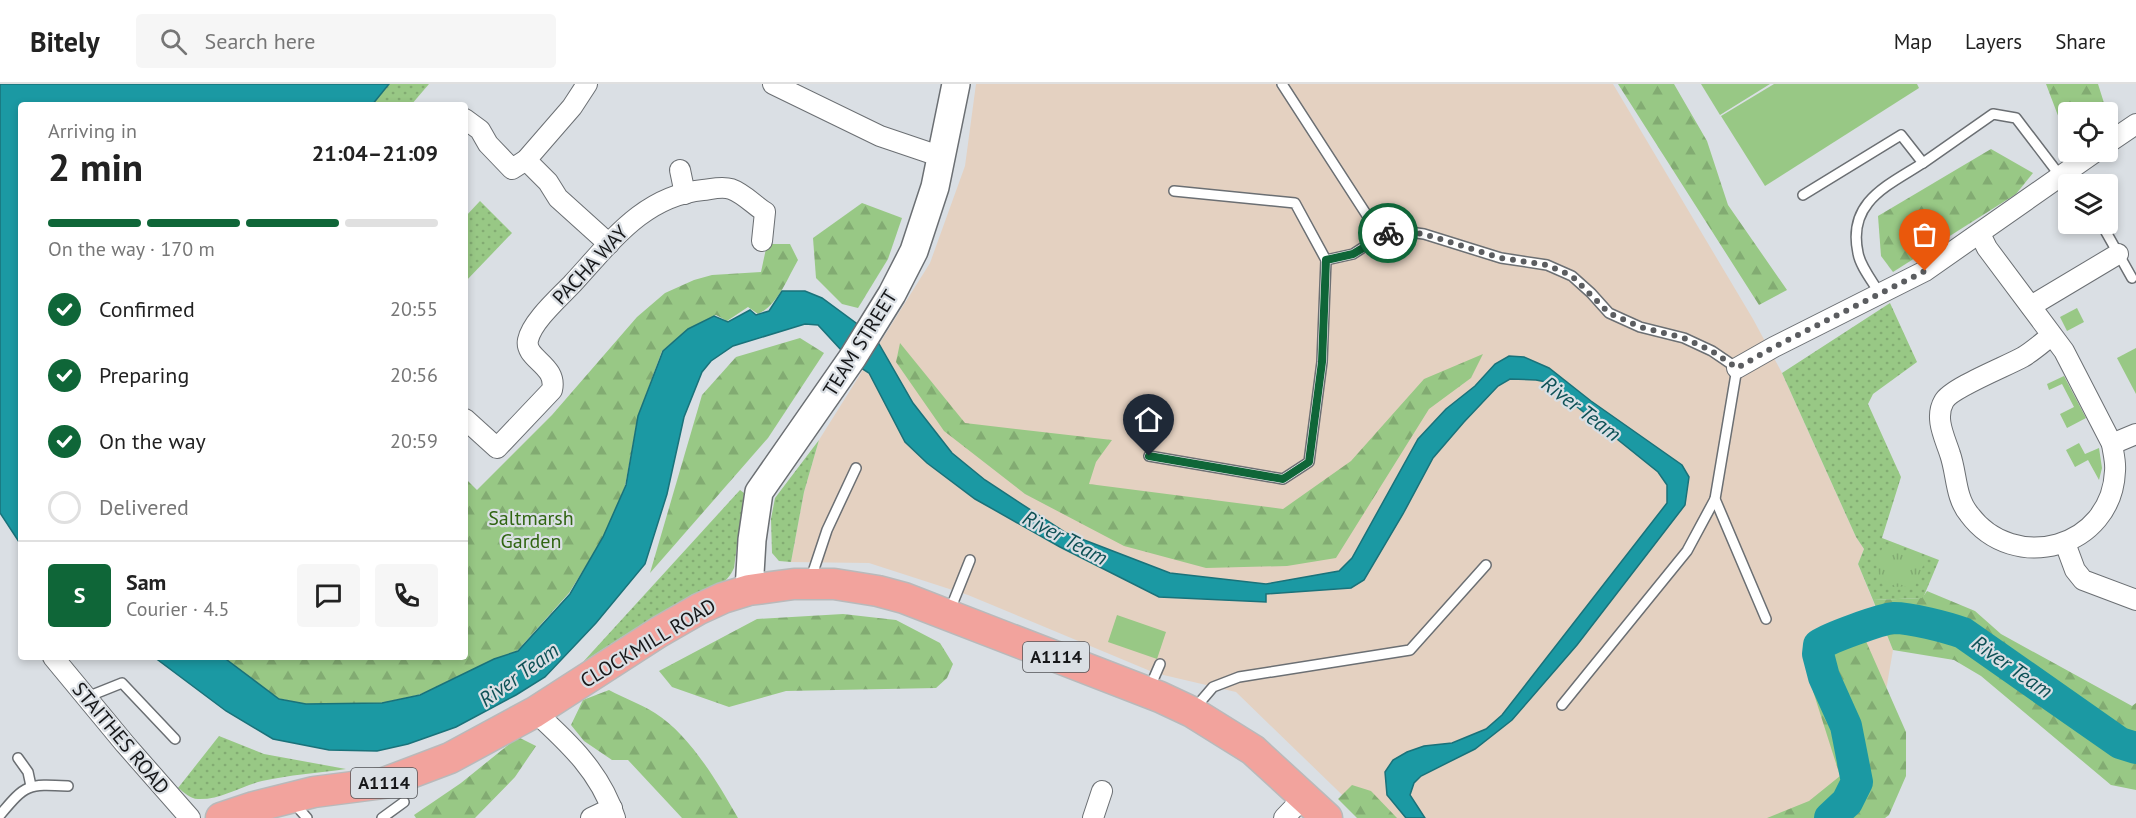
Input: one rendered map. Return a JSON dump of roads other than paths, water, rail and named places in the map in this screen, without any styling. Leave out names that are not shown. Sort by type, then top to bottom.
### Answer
[{"type":"main road","name":"CLOCKMILL ROAD","points":[[221,818],[298,808],[314,792],[384,783],[450,759],[535,712],[669,626],[715,602],[750,590],[810,583],[834,584],[878,591],[904,598],[1148,692],[1192,712],[1253,750],[1327,818]]},
{"type":"street","points":[[468,121],[480,130],[488,144],[512,169],[526,160],[572,107],[587,84]]},
{"type":"street","points":[[773,84],[880,136],[942,157]]},
{"type":"street","name":"TEAM STREET","points":[[750,590],[757,500],[765,480],[830,391],[881,312],[914,251],[932,201],[956,84]]},
{"type":"street","points":[[2118,136],[2136,124]]},
{"type":"street","points":[[526,160],[548,182],[558,198],[609,244]]},
{"type":"street","points":[[2065,174],[2082,162]]},
{"type":"street","points":[[680,170],[685,194]]},
{"type":"street","points":[[1737,368],[1925,271],[2058,179]]},
{"type":"street","name":"PACHA WAY","points":[[468,422],[497,448],[552,390],[554,382],[550,372],[529,350],[527,342],[531,333],[539,320],[609,244],[644,210],[685,194],[723,188],[732,190],[765,212],[762,241]]},
{"type":"street","points":[[1980,234],[1987,248],[2052,335],[2073,368],[2112,444],[2116,470],[2112,490],[2104,508],[2093,523],[2065,543],[2029,549],[2014,546],[1991,536],[1979,527],[1961,502],[1952,460],[1940,421],[1943,403],[1947,397],[2025,356],[2052,335]]},
{"type":"street","points":[[2031,306],[2118,254]]},
{"type":"street","points":[[2112,444],[2136,434]]},
{"type":"street","points":[[2065,543],[2075,570],[2083,580],[2136,600]]},
{"type":"street","name":"STAITHES ROAD","points":[[56,660],[190,818]]},
{"type":"street","points":[[535,712],[566,741],[602,785],[614,813],[591,818]]},
{"type":"street","points":[[1093,818],[1102,791]]},
{"type":"street","points":[[1284,818],[1305,796]]},
{"type":"lane","points":[[1282,84],[1381,237]]},
{"type":"lane","points":[[1881,295],[1858,255],[1856,225],[1873,195],[1993,114],[2016,118],[2059,174]]},
{"type":"lane","points":[[1803,195],[1901,135],[1923,163]]},
{"type":"lane","points":[[1149,456],[1283,479],[1309,462],[1322,362],[1326,260],[1295,203],[1174,191]]},
{"type":"lane","points":[[1326,260],[1353,254],[1395,230],[1424,234],[1501,258],[1547,265],[1572,276],[1609,313],[1640,327],[1684,338],[1712,351],[1737,368],[1715,499],[1687,551],[1562,705]]},
{"type":"lane","points":[[2108,234],[2132,278]]},
{"type":"lane","points":[[810,583],[827,530],[856,468]]},
{"type":"lane","points":[[1715,499],[1766,619]]},
{"type":"lane","points":[[948,615],[970,560]]},
{"type":"lane","points":[[1192,712],[1213,687],[1239,676],[1410,650],[1486,565]]},
{"type":"lane","points":[[1148,692],[1160,664]]},
{"type":"lane","points":[[87,697],[122,683],[175,739]]},
{"type":"lane","points":[[18,758],[28,772],[31,786]]},
{"type":"lane","points":[[0,815],[25,788],[68,786]]},
{"type":"lane","points":[[382,818],[404,802]]},
{"type":"water","points":[[0,84],[389,84],[374,102],[18,102],[18,540],[0,513]]},
{"type":"water","points":[[782,291],[805,291],[822,298],[875,337],[913,403],[952,453],[985,480],[1066,533],[1170,573],[1266,584],[1339,571],[1352,558],[1418,439],[1446,409],[1475,386],[1495,364],[1509,356],[1524,357],[1549,368],[1591,401],[1682,465],[1689,477],[1685,505],[1577,645],[1512,720],[1475,749],[1421,776],[1414,783],[1410,795],[1425,818],[1406,818],[1387,795],[1385,772],[1393,760],[1424,746],[1452,743],[1486,729],[1502,715],[1667,503],[1667,485],[1658,472],[1546,382],[1510,379],[1498,386],[1433,458],[1364,580],[1351,588],[1266,594],[1266,602],[1159,597],[1060,547],[975,499],[927,463],[905,442],[869,373],[853,363],[818,325],[805,324],[733,346],[711,361],[702,372],[684,417],[667,494],[645,564],[596,623],[545,677],[456,727],[408,744],[377,751],[329,750],[273,739],[226,711],[158,660],[227,660],[279,699],[306,704],[382,703],[420,695],[494,659],[518,651],[570,594],[603,537],[626,485],[638,416],[663,351],[688,329],[714,316],[728,322],[750,310],[756,315],[769,311]]},
{"type":"waterway","name":"River Team","points":[[1830,818],[1847,802],[1857,782],[1846,726],[1824,677],[1818,654],[1819,645],[1887,619],[1901,618],[1919,621],[1963,633],[2120,743],[2136,748]]},
{"type":"park label","name":"Saltmarsh Garden","points":[[531,530]]}]
